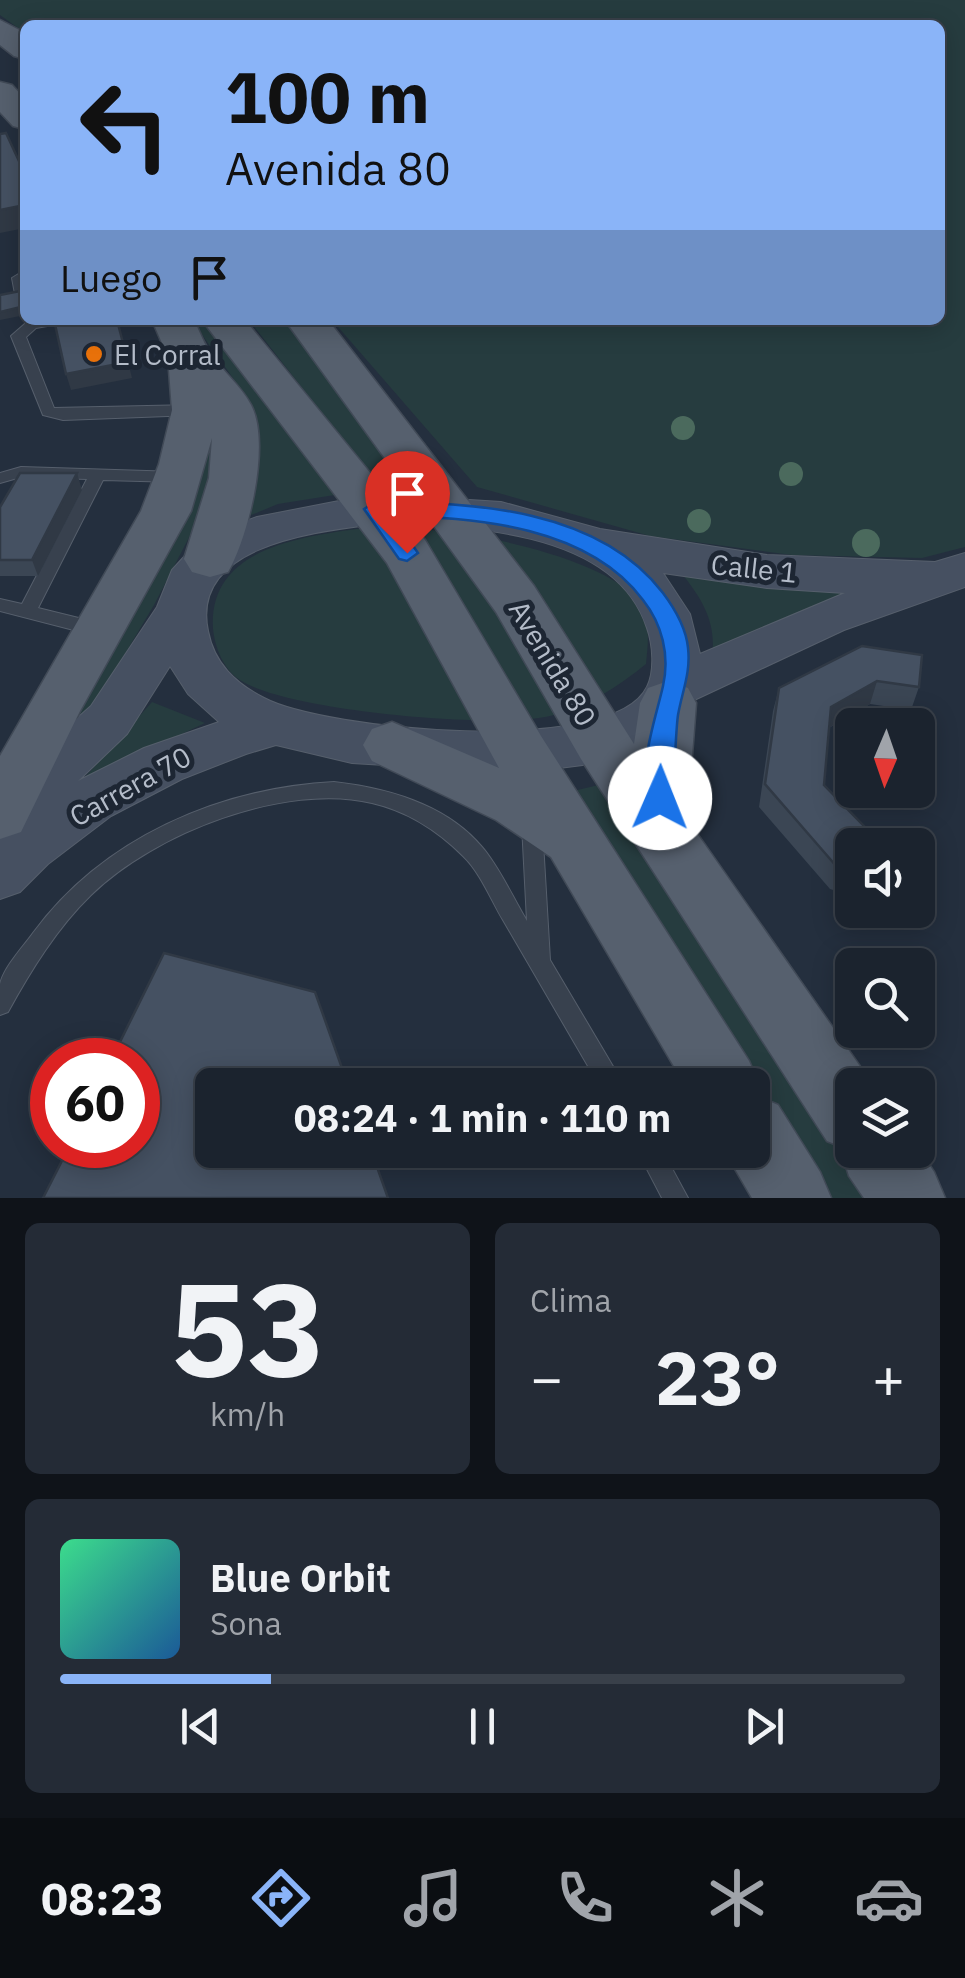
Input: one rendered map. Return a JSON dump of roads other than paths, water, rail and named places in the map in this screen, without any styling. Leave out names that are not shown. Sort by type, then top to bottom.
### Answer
[{"type":"main road","points":[[0,29],[20,45]]},
{"type":"main road","points":[[0,92],[20,114]]},
{"type":"main road","name":"Avenida 80","points":[[310,325],[516,599],[601,743],[835,1091]]},
{"type":"main road","points":[[0,817],[54,707],[166,510],[195,410],[195,332]]},
{"type":"main road","points":[[195,332],[375,509],[440,608],[520,752],[554,829],[713,1068]]},
{"type":"main road","points":[[195,332],[236,427],[232,478],[210,559]]},
{"type":"main road","points":[[210,559],[234,540],[267,527],[375,509],[454,513],[534,524],[578,538],[617,559],[655,594],[676,647],[660,752],[660,798],[672,849]]},
{"type":"main road","name":"Calle 1","points":[[578,538],[707,563],[876,578],[949,573]]},
{"type":"main road","name":"Carrera 70","points":[[0,817],[108,720],[178,614],[187,588],[210,559]]},
{"type":"main road","name":"Calle 1","points":[[178,614],[190,654],[207,684],[230,704],[276,725],[329,738],[392,745],[550,752],[601,743],[645,724],[671,695],[827,618],[949,573]]},
{"type":"main road","name":"Carrera 70","points":[[0,875],[73,814],[126,782],[212,742],[276,725]]},
{"type":"main road","points":[[392,745],[476,782],[554,829]]},
{"type":"main road","points":[[770,1159],[794,1198]]},
{"type":"main road","points":[[887,1168],[908,1198]]},
{"type":"lane","points":[[28,325],[18,336],[48,412],[63,415],[195,410]]},
{"type":"lane","points":[[0,478],[22,472],[178,477]]},
{"type":"lane","points":[[27,612],[97,475]]},
{"type":"lane","points":[[0,605],[100,630]]},
{"type":"lane","points":[[0,1005],[20,968],[84,888],[142,845],[217,811],[288,791],[345,788],[404,802],[452,829],[475,852],[602,1068]]},
{"type":"lane","points":[[540,960],[554,829]]},
{"type":"lane","points":[[658,1168],[676,1198]]},
{"type":"place","name":"El Corral","points":[[94,354]]}]
